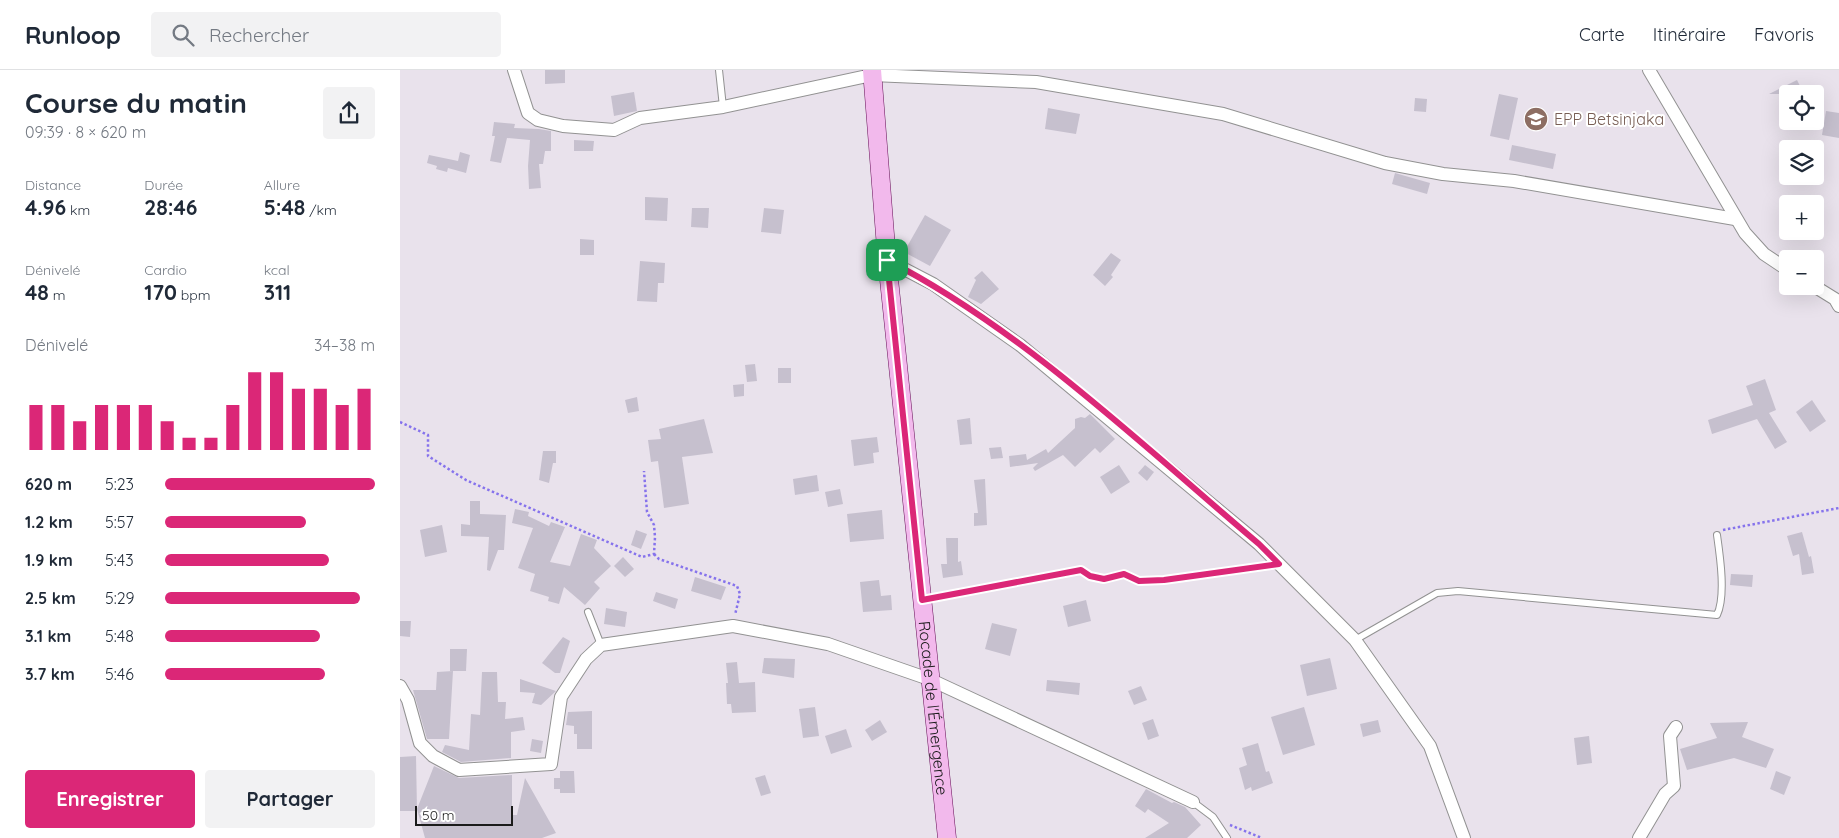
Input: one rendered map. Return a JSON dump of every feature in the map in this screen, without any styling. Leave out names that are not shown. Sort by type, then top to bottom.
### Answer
[{"type":"street","points":[[514,70],[528,113],[538,120],[563,126],[614,130],[640,118],[723,107],[872,73],[1036,82],[1118,94],[1223,114],[1385,163],[1443,174],[1623,198],[1736,219]]},
{"type":"street","points":[[1649,70],[1736,219],[1764,254],[1779,264]]},
{"type":"street","name":"Rocade de l'Émergence","points":[[872,73],[887,260],[947,838]]},
{"type":"street","points":[[887,260],[933,284],[1020,345],[1118,424],[1259,544],[1355,640],[1430,746],[1464,838]]},
{"type":"street","points":[[1824,291],[1838,298]]},
{"type":"street","points":[[400,686],[408,700],[420,743],[433,756],[459,770],[551,764],[561,697],[586,659],[601,645],[733,626],[828,644],[929,679],[1192,802]]},
{"type":"street","points":[[1639,838],[1665,794],[1674,786],[1670,736],[1676,727]]},
{"type":"lane","points":[[719,70],[723,107]]},
{"type":"lane","points":[[1355,640],[1437,593],[1458,591],[1717,615],[1721,606],[1720,554],[1717,535]]},
{"type":"lane","points":[[588,612],[601,645]]},
{"type":"lane","points":[[1192,802],[1213,818],[1227,838]]},
{"type":"path","points":[[400,422],[428,435],[428,456],[466,480],[642,557],[654,554]]},
{"type":"path","points":[[644,471],[647,512],[654,525],[654,554],[658,559],[737,586],[740,594],[733,626]]},
{"type":"path","points":[[1717,535],[1720,530],[1839,508]]},
{"type":"path","points":[[922,600],[1081,570],[1090,576],[1104,579],[1124,574],[1139,581],[1164,580],[1279,564]]},
{"type":"path","points":[[1213,818],[1262,838]]},
{"type":"building","points":[[545,70],[565,70],[565,83],[545,84]]},
{"type":"building","points":[[1797,80],[1800,85],[1787,85]]},
{"type":"building","points":[[1779,89],[1779,94],[1769,94]]},
{"type":"building","points":[[634,92],[637,111],[614,116],[611,96]]},
{"type":"building","points":[[1499,94],[1518,98],[1509,140],[1490,136]]},
{"type":"building","points":[[1415,98],[1427,99],[1426,112],[1414,111]]},
{"type":"building","points":[[1048,108],[1080,114],[1076,134],[1045,129]]},
{"type":"building","points":[[1826,111],[1839,113],[1839,138],[1822,135]]},
{"type":"building","points":[[494,122],[515,124],[514,128],[551,131],[551,151],[545,151],[543,164],[539,164],[541,188],[529,189],[530,140],[507,138],[501,163],[490,161],[495,136],[492,136]]},
{"type":"building","points":[[574,140],[594,141],[593,151],[574,151]]},
{"type":"building","points":[[1512,145],[1556,154],[1553,169],[1509,160]]},
{"type":"building","points":[[460,152],[470,155],[466,173],[448,168],[447,172],[436,169],[437,166],[427,163],[429,155],[458,161]]},
{"type":"building","points":[[1395,173],[1430,183],[1427,194],[1392,184]]},
{"type":"building","points":[[645,197],[668,198],[667,221],[645,220]]},
{"type":"building","points":[[692,208],[709,208],[708,228],[691,227]]},
{"type":"building","points":[[764,208],[784,210],[781,234],[761,232]]},
{"type":"building","points":[[925,215],[951,230],[930,266],[904,252]]},
{"type":"building","points":[[580,239],[594,240],[594,255],[580,255]]},
{"type":"building","points":[[1111,253],[1121,260],[1111,275],[1113,277],[1105,286],[1093,275]]},
{"type":"building","points":[[640,261],[665,263],[664,283],[658,283],[657,302],[637,301]]},
{"type":"building","points":[[982,271],[999,289],[981,304],[968,297],[976,280],[974,278]]},
{"type":"building","points":[[755,364],[757,381],[747,382],[745,365]]},
{"type":"building","points":[[778,368],[791,368],[791,383],[778,383]]},
{"type":"building","points":[[1765,379],[1776,410],[1769,413],[1787,442],[1775,449],[1757,419],[1712,434],[1708,420],[1753,405],[1746,386]]},
{"type":"building","points":[[744,384],[744,396],[734,397],[733,385]]},
{"type":"building","points":[[637,397],[639,411],[628,413],[625,400]]},
{"type":"building","points":[[1812,400],[1826,421],[1810,432],[1796,412]]},
{"type":"building","points":[[1090,414],[1115,439],[1100,453],[1095,448],[1075,467],[1063,455],[1035,471],[1033,468],[1038,463],[1010,467],[1009,456],[1026,454],[1027,460],[1046,449],[1048,453],[1075,428],[1075,419],[1085,418]]},
{"type":"building","points":[[970,418],[972,444],[960,445],[957,420]]},
{"type":"building","points":[[704,419],[713,453],[682,457],[689,504],[664,508],[658,461],[651,462],[648,440],[661,439],[659,429]]},
{"type":"building","points":[[877,437],[879,452],[873,453],[874,463],[854,466],[851,440]]},
{"type":"building","points":[[1001,447],[1003,458],[991,459],[989,448]]},
{"type":"building","points":[[543,451],[556,451],[556,463],[553,463],[549,483],[539,480]]},
{"type":"building","points":[[1119,465],[1130,482],[1111,494],[1100,477]]},
{"type":"building","points":[[1145,465],[1154,472],[1147,481],[1138,473]]},
{"type":"building","points":[[817,475],[819,491],[795,495],[793,479]]},
{"type":"building","points":[[985,479],[987,525],[974,526],[974,513],[978,513],[974,480]]},
{"type":"building","points":[[840,489],[843,504],[828,507],[825,492]]},
{"type":"building","points":[[470,501],[480,501],[480,514],[506,515],[504,550],[498,550],[490,571],[487,570],[489,537],[461,536],[461,524],[470,525]]},
{"type":"building","points":[[515,509],[529,512],[528,516],[549,526],[551,522],[565,527],[550,562],[570,566],[581,534],[597,540],[594,548],[611,566],[594,582],[600,588],[585,605],[564,587],[559,604],[548,601],[549,597],[530,591],[535,574],[518,568],[533,528],[512,523]]},
{"type":"building","points":[[882,510],[884,539],[850,542],[847,514]]},
{"type":"building","points":[[442,525],[447,552],[425,557],[420,530]]},
{"type":"building","points":[[636,530],[647,534],[641,549],[631,545]]},
{"type":"building","points":[[1802,532],[1809,557],[1811,556],[1814,573],[1802,575],[1799,554],[1793,556],[1787,536]]},
{"type":"building","points":[[946,538],[958,538],[958,562],[961,561],[963,575],[943,578],[941,564],[947,564]]},
{"type":"building","points":[[623,557],[634,569],[625,577],[614,566]]},
{"type":"building","points":[[1731,574],[1753,575],[1752,587],[1730,585]]},
{"type":"building","points":[[695,577],[726,587],[721,600],[691,591]]},
{"type":"building","points":[[879,580],[881,596],[891,595],[892,610],[863,612],[860,582]]},
{"type":"building","points":[[656,592],[678,599],[675,609],[653,601]]},
{"type":"building","points":[[1086,600],[1091,621],[1068,627],[1063,606]]},
{"type":"building","points":[[606,608],[627,612],[625,627],[604,624]]},
{"type":"building","points":[[400,621],[411,621],[410,637],[400,636]]},
{"type":"building","points":[[992,623],[1017,629],[1010,656],[985,649]]},
{"type":"building","points":[[563,637],[570,641],[560,673],[555,673],[542,663]]},
{"type":"building","points":[[450,649],[467,649],[466,671],[450,671]]},
{"type":"building","points":[[764,658],[795,659],[794,678],[762,673]]},
{"type":"building","points":[[1330,658],[1337,689],[1307,696],[1300,665]]},
{"type":"building","points":[[737,662],[739,683],[755,682],[756,712],[732,713],[731,704],[727,704],[726,683],[728,683],[726,663]]},
{"type":"building","points":[[453,671],[449,739],[427,739],[413,690],[436,690],[437,672]]},
{"type":"building","points":[[482,672],[497,672],[498,702],[506,702],[505,719],[523,717],[525,730],[511,732],[511,758],[461,762],[442,752],[445,745],[469,750],[471,714],[480,715]]},
{"type":"building","points":[[520,679],[556,691],[541,705],[532,703],[535,693],[520,692]]},
{"type":"building","points":[[1047,680],[1080,683],[1079,695],[1046,691]]},
{"type":"building","points":[[1141,686],[1147,700],[1134,705],[1128,691]]},
{"type":"building","points":[[815,707],[819,736],[803,738],[799,709]]},
{"type":"building","points":[[1304,707],[1315,745],[1283,755],[1271,717]]},
{"type":"building","points":[[592,711],[592,749],[577,749],[577,734],[574,734],[574,726],[566,725],[568,712]]},
{"type":"building","points":[[1153,719],[1159,736],[1148,740],[1142,723]]},
{"type":"building","points":[[880,720],[887,732],[872,741],[865,730]]},
{"type":"building","points":[[1378,720],[1381,732],[1363,737],[1360,724]]},
{"type":"building","points":[[1748,722],[1742,737],[1774,749],[1766,768],[1734,758],[1687,770],[1680,749],[1717,738],[1710,723]]},
{"type":"building","points":[[846,729],[852,747],[831,754],[825,736]]},
{"type":"building","points":[[1589,736],[1592,763],[1577,765],[1574,738]]},
{"type":"building","points":[[532,739],[543,741],[541,753],[530,751]]},
{"type":"building","points":[[1258,743],[1266,772],[1269,771],[1273,783],[1252,791],[1251,787],[1245,790],[1239,768],[1247,765],[1242,748]]},
{"type":"building","points":[[416,756],[417,811],[400,811],[400,757]]},
{"type":"building","points":[[434,766],[459,778],[512,775],[512,815],[517,815],[525,778],[556,833],[542,838],[425,838],[417,809]]},
{"type":"building","points":[[560,771],[574,771],[575,793],[560,793],[560,789],[554,789],[554,778],[560,778]]},
{"type":"building","points":[[1776,771],[1791,777],[1784,795],[1770,789]]},
{"type":"building","points":[[765,775],[771,793],[761,796],[755,778]]},
{"type":"building","points":[[1146,789],[1172,803],[1174,802],[1185,807],[1201,825],[1187,838],[1145,838],[1169,823],[1148,809],[1145,813],[1135,806]]},
{"type":"place","name":"EPP Betsinjaka","points":[[1536,119]]},
{"type":"route","points":[[887,260],[933,284],[1020,345],[1110,418],[1259,544],[1279,564],[1224,574],[1139,581],[1124,574],[1104,579],[1090,576],[1081,570],[922,600],[887,260]]}]
